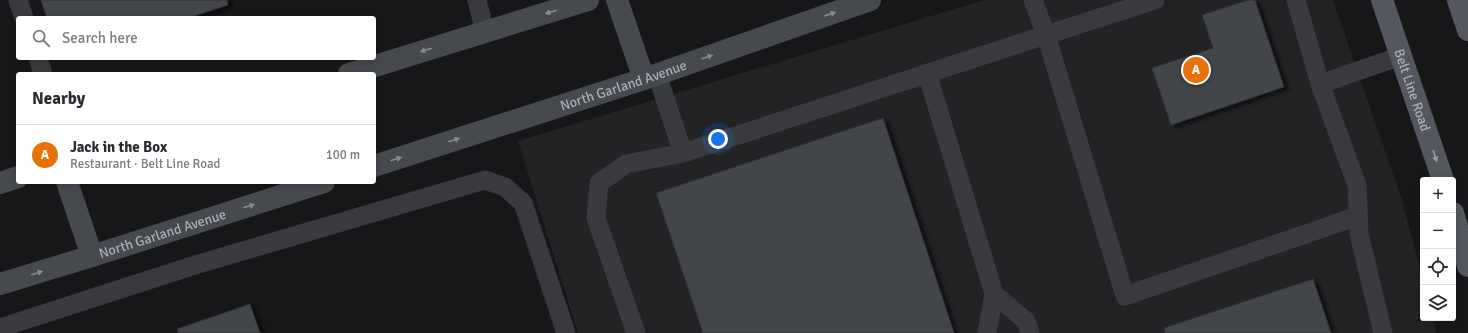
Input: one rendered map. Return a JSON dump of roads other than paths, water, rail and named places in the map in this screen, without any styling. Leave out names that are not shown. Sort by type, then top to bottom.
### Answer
[{"type":"main road","points":[[355,72],[588,0]]},
{"type":"main road","points":[[617,0],[650,77]]},
{"type":"main road","name":"North Garland Avenue","points":[[376,165],[650,77],[870,0]]},
{"type":"main road","name":"Belt Line Road","points":[[1382,0],[1442,177]]},
{"type":"main road","points":[[1458,0],[1468,30]]},
{"type":"main road","points":[[0,182],[16,178]]},
{"type":"main road","points":[[68,184],[92,256]]},
{"type":"main road","name":"North Garland Avenue","points":[[0,284],[318,184]]},
{"type":"main road","points":[[1456,224],[1468,266]]},
{"type":"lane","points":[[18,0],[23,16]]},
{"type":"lane","points":[[477,0],[485,32]]},
{"type":"lane","points":[[1033,0],[1046,35],[1125,296],[1358,216]]},
{"type":"lane","points":[[636,333],[596,218],[599,183],[626,164],[683,153],[1155,0]]},
{"type":"lane","points":[[1296,0],[1320,84],[1357,185],[1359,234],[1383,333]]},
{"type":"lane","points":[[1320,84],[1401,56]]},
{"type":"lane","points":[[39,60],[42,72]]},
{"type":"lane","points":[[927,74],[994,294],[987,333]]},
{"type":"lane","points":[[650,77],[683,153]]},
{"type":"lane","points":[[0,328],[195,265],[485,180],[505,187],[523,203],[566,333]]},
{"type":"lane","points":[[994,294],[1026,321],[1030,333]]},
{"type":"place","name":"Jack in the Box","points":[[1196,70]]}]
